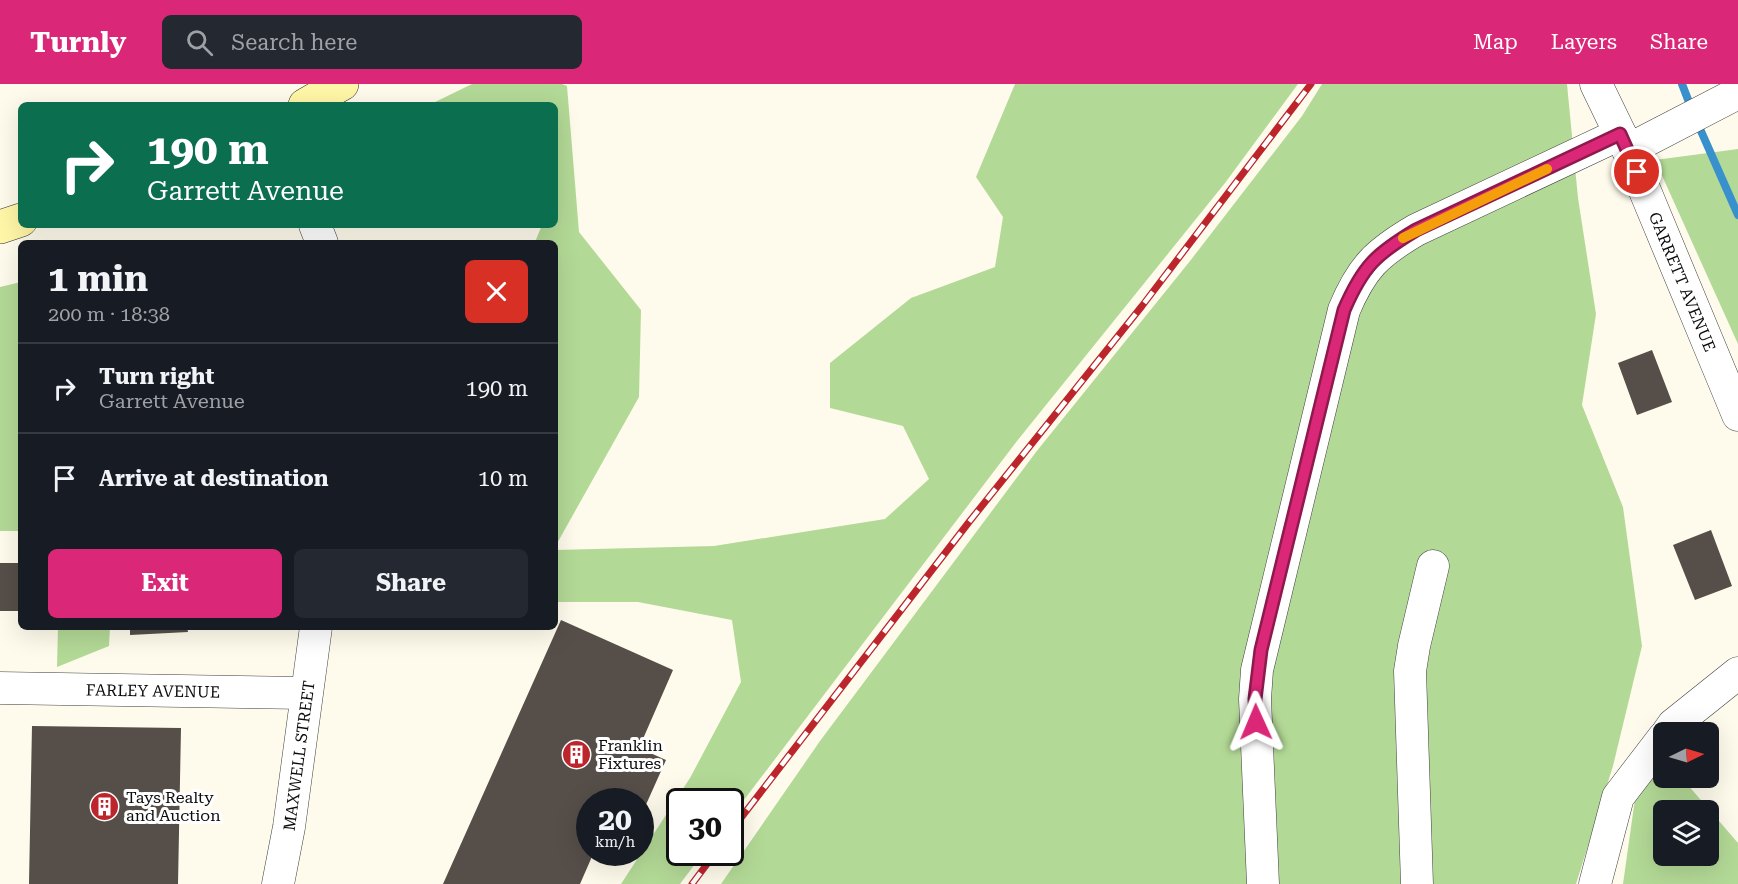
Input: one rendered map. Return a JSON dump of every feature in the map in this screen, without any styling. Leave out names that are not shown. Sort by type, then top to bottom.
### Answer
[{"type":"street","points":[[310,102],[342,84]]},
{"type":"street","name":"GARRETT AVENUE","points":[[1596,84],[1624,142],[1738,415]]},
{"type":"street","points":[[1263,884],[1255,699],[1257,670],[1344,310],[1355,284],[1370,264],[1389,246],[1416,230],[1738,93]]},
{"type":"street","points":[[0,226],[18,221]]},
{"type":"street","points":[[1417,884],[1410,671],[1433,566]]},
{"type":"street","name":"MAXWELL STREET","points":[[278,884],[289,827],[316,630]]},
{"type":"street","points":[[1677,722],[1738,673]]},
{"type":"street","name":"FARLEY AVENUE","points":[[0,688],[306,693]]},
{"type":"street","points":[[1595,884],[1617,797],[1653,751]]},
{"type":"green space","points":[[472,84],[562,84],[567,86],[579,232],[641,310],[639,397],[558,542],[558,240],[536,240],[541,228],[558,228],[558,102],[435,102]]},
{"type":"green space","points":[[1015,84],[1298,84],[1225,183],[1017,441],[744,800],[744,788],[683,788],[741,682],[732,620],[638,602],[558,602],[558,550],[714,546],[885,519],[929,479],[903,426],[830,408],[830,363],[911,298],[995,267],[1003,217],[976,177]]},
{"type":"green space","points":[[1322,84],[1567,84],[1578,198],[1596,314],[1582,405],[1623,507],[1642,646],[1613,766],[1576,884],[721,884],[733,866],[744,866],[744,851],[820,741],[1036,452],[1190,261],[1302,116]]},
{"type":"green space","points":[[1738,149],[1738,344],[1655,160]]},
{"type":"green space","points":[[18,283],[18,531],[0,531],[0,287]]},
{"type":"green space","points":[[58,630],[110,630],[109,646],[57,667]]},
{"type":"green space","points":[[1653,772],[1653,788],[1690,788],[1701,800],[1653,800],[1653,866],[1719,866],[1719,821],[1738,843],[1738,884],[1623,884],[1635,799]]},
{"type":"green space","points":[[666,815],[666,866],[694,866],[680,884],[621,884],[633,866],[654,866],[654,833]]},
{"type":"building","points":[[1652,350],[1672,402],[1637,415],[1618,363]]},
{"type":"building","points":[[1711,530],[1732,586],[1695,600],[1673,545]]},
{"type":"building","points":[[0,563],[18,563],[18,611],[0,611]]},
{"type":"building","name":"Franklin Fixtures","points":[[561,620],[673,670],[639,748],[666,760],[653,788],[576,788],[576,866],[588,866],[580,884],[443,884],[557,630]]},
{"type":"building","points":[[130,630],[188,630],[188,632],[130,635]]},
{"type":"building","name":"Tays Realty and Auction","points":[[32,726],[181,728],[178,884],[29,884]]},
{"type":"waterway","points":[[1682,84],[1692,110]]},
{"type":"waterway","points":[[1697,122],[1738,215]]},
{"type":"railway","points":[[744,814],[969,522],[1142,306],[1311,84]]},
{"type":"railway","points":[[692,884],[706,866]]},
{"type":"slow traffic","points":[[1403,238],[1547,169]]},
{"type":"place","name":"Franklin Fixtures","points":[[577,754]]},
{"type":"place","name":"Tays Realty and Auction","points":[[105,806]]},
{"type":"route","points":[[1256,722],[1257,670],[1261,650],[1344,310],[1355,284],[1370,264],[1389,246],[1416,230],[1620,134],[1637,172]]}]
